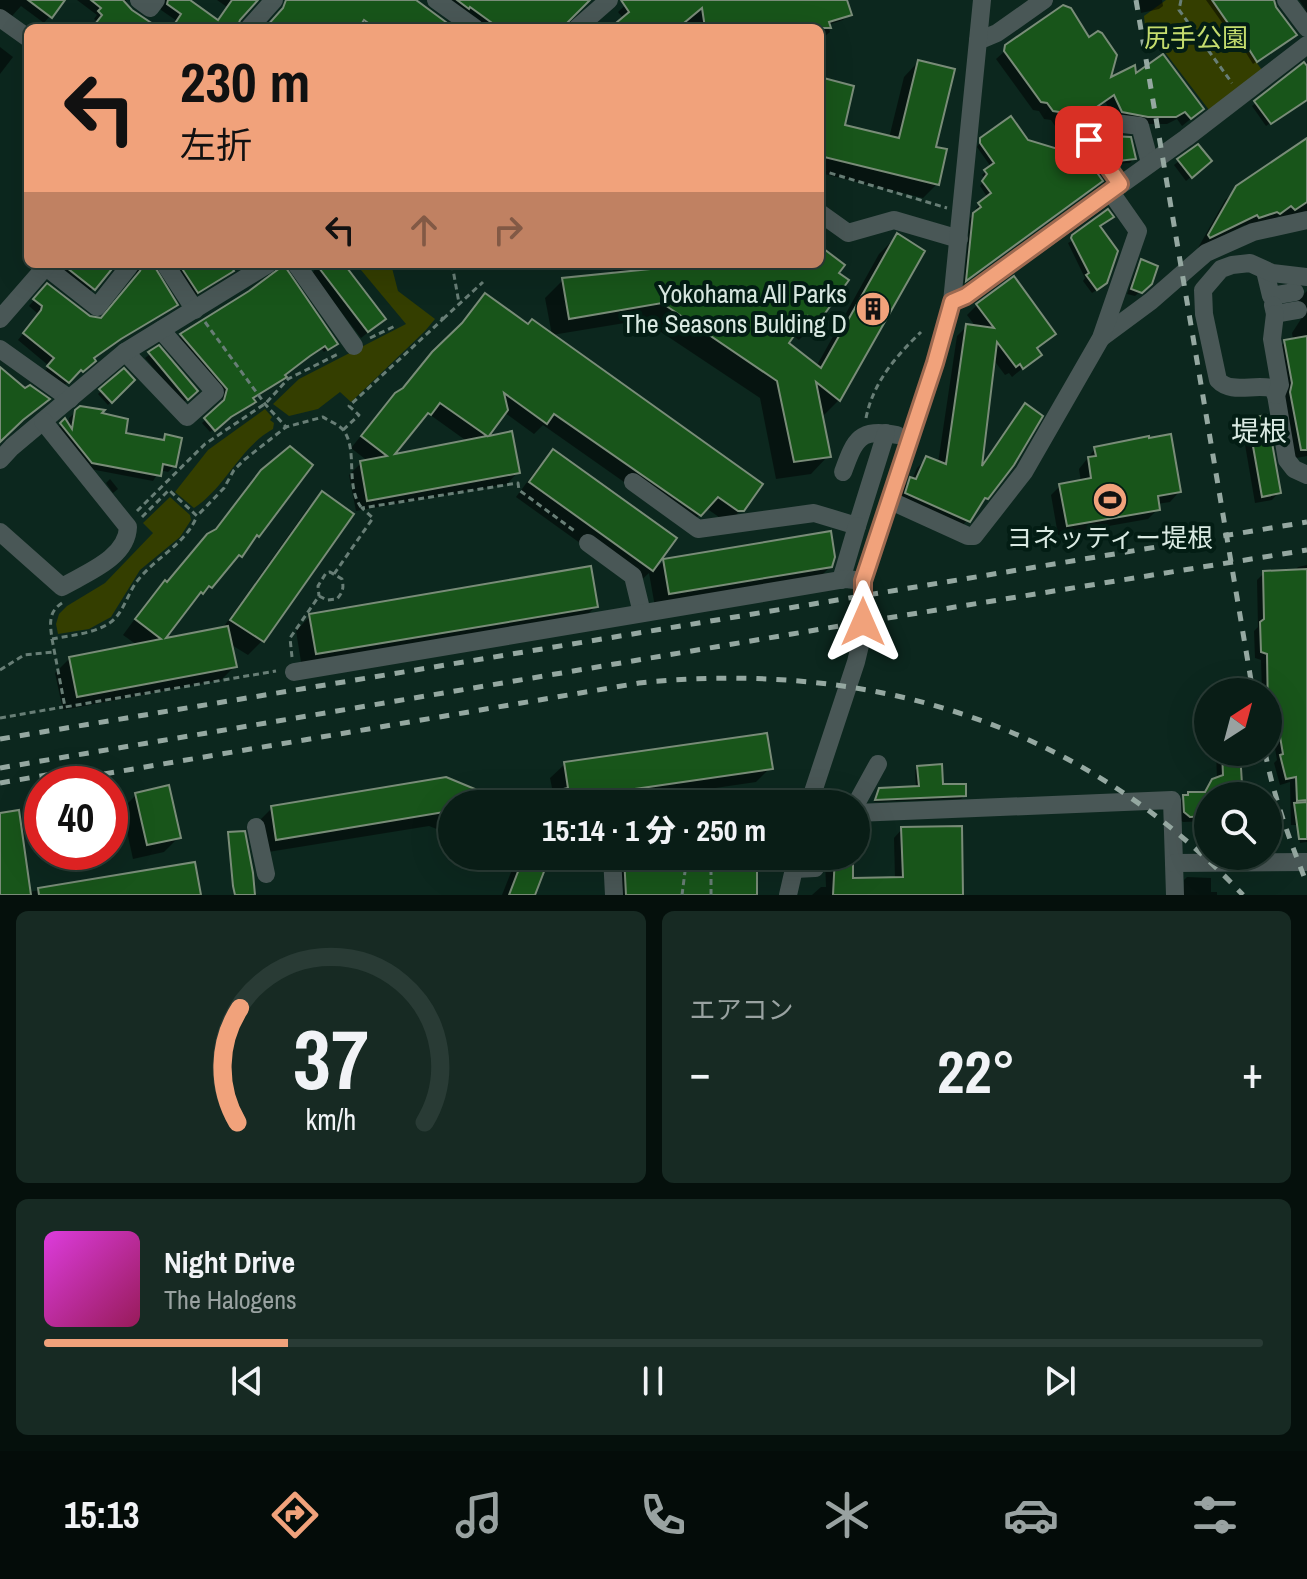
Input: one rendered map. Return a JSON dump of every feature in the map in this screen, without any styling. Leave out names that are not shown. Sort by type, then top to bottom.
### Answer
[{"type":"street","points":[[139,0],[150,8],[156,0]]},
{"type":"street","points":[[253,24],[274,0]]},
{"type":"street","points":[[436,0],[469,24]]},
{"type":"street","points":[[581,24],[609,0]]},
{"type":"street","points":[[812,790],[830,711],[862,637],[863,581],[952,302],[982,0]]},
{"type":"street","points":[[978,41],[997,33],[1044,0]]},
{"type":"street","points":[[1286,0],[1307,28]]},
{"type":"street","points":[[0,18],[24,35]]},
{"type":"street","points":[[952,302],[966,296],[1150,163],[1307,45]]},
{"type":"street","points":[[1098,121],[1140,126],[1150,163]]},
{"type":"street","points":[[891,501],[974,536],[1024,472],[1101,338],[1138,231],[1089,140]]},
{"type":"street","points":[[824,216],[848,233],[894,220],[959,239]]},
{"type":"street","points":[[1101,338],[1151,301],[1206,253],[1253,232],[1307,220]]},
{"type":"street","points":[[1307,277],[1289,277],[1265,271],[1250,263],[1232,265],[1221,269],[1203,290],[1204,314],[1218,380],[1224,387],[1237,389],[1254,385],[1272,388],[1276,395],[1287,460],[1294,469],[1307,475]]},
{"type":"street","points":[[0,319],[45,268]]},
{"type":"street","points":[[49,268],[97,307],[128,268]]},
{"type":"street","points":[[168,268],[195,310]]},
{"type":"street","points":[[0,460],[125,352],[262,268]]},
{"type":"street","points":[[299,268],[354,346]]},
{"type":"street","points":[[1265,271],[1273,305],[1272,339],[1280,385],[1276,395]]},
{"type":"street","points":[[1273,305],[1297,301]]},
{"type":"street","points":[[125,352],[187,417],[215,392],[161,330]]},
{"type":"street","points":[[0,349],[70,399]]},
{"type":"street","points":[[0,532],[62,587],[106,562],[128,537],[131,524],[43,421]]},
{"type":"street","points":[[843,472],[852,446],[861,435],[877,431],[911,438]]},
{"type":"street","points":[[841,580],[886,433]]},
{"type":"street","points":[[633,482],[698,529],[814,513],[857,526]]},
{"type":"street","points":[[588,543],[633,576],[642,613]]},
{"type":"street","points":[[294,670],[841,580],[863,581]]},
{"type":"street","points":[[864,790],[878,764]]},
{"type":"street","points":[[870,812],[1172,800],[1175,895]]},
{"type":"street","points":[[256,827],[266,874]]},
{"type":"street","points":[[1174,863],[1307,862]]},
{"type":"street","points":[[613,870],[614,895]]},
{"type":"street","points":[[788,895],[794,870]]},
{"type":"path","points":[[1181,0],[1179,10],[1242,95]]},
{"type":"path","points":[[824,171],[961,212]]},
{"type":"path","points":[[453,268],[459,304]]},
{"type":"path","points":[[343,430],[359,415],[349,406],[441,317],[483,282]]},
{"type":"path","points":[[195,310],[265,404],[286,427]]},
{"type":"path","points":[[131,524],[205,444],[265,404],[288,379],[395,326]]},
{"type":"path","points":[[866,418],[875,389],[921,332]]},
{"type":"path","points":[[52,639],[93,631],[115,619],[150,565],[180,541],[244,460],[286,427],[323,417],[343,430],[349,448],[356,501],[373,518],[334,574]]},
{"type":"path","points":[[362,508],[518,483],[519,490],[588,543]]},
{"type":"path","points":[[131,524],[169,490],[197,516]]},
{"type":"path","points":[[0,718],[294,670],[290,638],[319,596],[321,579],[326,573],[342,579],[344,588],[337,599],[327,600],[319,596]]},
{"type":"path","points":[[65,707],[52,639],[51,615],[66,601]]},
{"type":"path","points":[[0,670],[24,655],[54,652]]},
{"type":"path","points":[[682,895],[685,870]]},
{"type":"path","points":[[711,870],[711,895]]},
{"type":"green space","name":"尻手公園","points":[[1166,0],[1211,0],[1262,70],[1209,110],[1145,26],[1144,16]]},
{"type":"green space","points":[[359,268],[392,268],[398,291],[435,319],[351,402],[340,392],[318,409],[289,416],[273,404],[299,379],[406,324]]},
{"type":"green space","points":[[265,409],[272,417],[273,429],[251,446],[205,499],[194,508],[175,492],[208,450]]},
{"type":"green space","points":[[170,497],[190,515],[191,520],[180,537],[140,570],[111,617],[89,629],[58,634],[56,624],[59,614],[105,583],[153,533],[143,523]]},
{"type":"building","points":[[28,0],[65,0],[52,18]]},
{"type":"building","points":[[91,0],[123,0],[153,24],[95,24],[102,15],[98,11],[101,8]]},
{"type":"building","points":[[168,0],[190,0],[218,20],[232,0],[258,0],[238,24],[175,24],[181,14],[167,4]]},
{"type":"building","points":[[286,0],[416,0],[449,24],[370,24],[364,20],[362,24],[269,24]]},
{"type":"building","points":[[457,0],[590,0],[566,24],[491,24]]},
{"type":"building","points":[[621,0],[847,0],[852,15],[829,22],[831,28],[824,28],[824,24],[704,24],[702,8],[683,24],[615,24],[629,12]]},
{"type":"building","points":[[1212,0],[1274,0],[1297,35],[1257,62],[1233,24],[1230,26]]},
{"type":"building","points":[[1063,5],[1071,8],[1089,37],[1098,31],[1102,33],[1117,55],[1111,77],[1135,65],[1136,73],[1163,54],[1204,109],[1191,119],[1185,112],[1176,117],[1148,117],[1122,112],[1114,95],[1088,113],[1086,122],[1072,131],[1059,112],[1041,102],[1004,51],[1005,45]]},
{"type":"building","points":[[918,60],[955,69],[936,147],[947,149],[939,185],[824,157],[824,78],[854,86],[845,125],[899,138]]},
{"type":"building","points":[[1304,62],[1307,66],[1307,100],[1271,124],[1254,101]]},
{"type":"building","points":[[1011,116],[1028,140],[1061,150],[1077,139],[1079,147],[1103,181],[966,281],[973,213],[981,207],[978,203],[991,193],[982,181],[987,174],[984,170],[994,163],[980,143],[980,138]]},
{"type":"building","points":[[1110,136],[1131,137],[1136,159],[1118,161],[1111,151]]},
{"type":"building","points":[[1307,138],[1307,202],[1295,210],[1291,206],[1280,214],[1277,212],[1259,218],[1257,215],[1210,238],[1208,235],[1236,186]]},
{"type":"building","points":[[1198,144],[1212,161],[1192,178],[1177,159]]},
{"type":"building","points":[[1108,209],[1114,217],[1100,226],[1118,251],[1107,283],[1097,290],[1086,275],[1089,273],[1071,238]]},
{"type":"building","points":[[897,233],[925,251],[840,401],[816,382],[831,457],[794,462],[777,381],[662,303],[569,319],[562,278],[661,268],[824,268],[824,249],[845,265],[839,273],[849,280],[818,323],[808,316],[789,343],[821,368]]},
{"type":"building","points":[[1141,259],[1158,266],[1152,284],[1142,293],[1131,289]]},
{"type":"building","points":[[67,268],[113,268],[95,290]]},
{"type":"building","points":[[141,268],[155,268],[178,305],[94,358],[96,361],[83,372],[81,370],[69,383],[47,366],[54,358],[23,333],[41,310],[42,306],[33,299],[47,283],[90,316],[101,318]]},
{"type":"building","points":[[182,268],[232,268],[234,271],[198,293]]},
{"type":"building","points":[[280,268],[286,268],[338,344],[328,350],[325,346],[310,356],[285,375],[287,377],[253,398],[256,402],[215,431],[204,418],[224,400],[227,389],[180,334]]},
{"type":"building","points":[[319,268],[347,268],[386,319],[368,332]]},
{"type":"building","points":[[1014,276],[1056,334],[1037,348],[1042,355],[1023,369],[1020,364],[1016,367],[997,342],[982,466],[1025,403],[1043,416],[1014,465],[988,499],[985,498],[970,522],[905,493],[910,477],[916,479],[926,456],[946,464],[966,324],[994,328],[976,304]]},
{"type":"building","points":[[485,293],[528,324],[532,319],[763,484],[744,511],[738,511],[718,497],[701,516],[554,414],[547,424],[504,393],[508,410],[489,436],[512,431],[520,473],[367,501],[360,461],[387,456],[361,436],[395,393],[462,323]],"holes":[[[440,403],[487,436],[395,454]]]},
{"type":"building","points":[[1307,336],[1307,450],[1301,450],[1284,340]]},
{"type":"building","points":[[159,345],[198,391],[188,400],[148,352]]},
{"type":"building","points":[[0,367],[25,388],[30,385],[50,399],[0,442]]},
{"type":"building","points":[[124,368],[135,380],[112,403],[99,389]]},
{"type":"building","points":[[80,406],[105,410],[102,413],[128,419],[126,433],[164,440],[165,434],[182,438],[176,467],[163,464],[161,476],[92,463],[60,423],[65,418],[72,429],[75,410]]},
{"type":"building","points":[[1267,415],[1281,493],[1262,497],[1248,418]]},
{"type":"building","name":"ヨネッティー堤根","points":[[1171,434],[1181,492],[1158,496],[1160,510],[1067,526],[1059,484],[1091,478],[1088,457],[1096,456],[1094,447]]},
{"type":"building","points":[[290,446],[313,465],[259,537],[257,535],[242,557],[239,555],[212,588],[209,586],[203,594],[201,592],[166,638],[228,626],[237,667],[77,697],[69,657],[161,639],[135,619],[165,580],[167,582],[207,534],[216,529],[261,470]]},
{"type":"building","points":[[553,449],[677,538],[653,571],[529,482]]},
{"type":"building","points":[[322,491],[354,514],[264,642],[230,620]]},
{"type":"building","points":[[831,531],[835,557],[832,567],[669,594],[663,559]]},
{"type":"building","points":[[591,566],[598,607],[316,654],[309,614]]},
{"type":"building","points":[[1307,569],[1307,800],[1297,801],[1296,777],[1286,779],[1282,763],[1282,678],[1267,678],[1267,654],[1261,652],[1263,571]]},
{"type":"building","points":[[767,733],[773,769],[628,790],[558,790],[568,788],[564,762]]},
{"type":"building","points":[[942,764],[943,784],[966,784],[966,796],[875,800],[879,788],[919,786],[917,766]]},
{"type":"building","points":[[1223,766],[1241,766],[1242,782],[1210,782],[1223,775]]},
{"type":"building","points":[[446,777],[477,790],[438,790],[438,813],[276,840],[271,806]]},
{"type":"building","points":[[169,785],[181,838],[147,845],[135,793]]},
{"type":"building","points":[[1188,792],[1194,792],[1194,817],[1184,812],[1183,795],[1188,795]]},
{"type":"building","points":[[1307,802],[1307,839],[1299,839],[1294,803]]},
{"type":"building","points":[[19,810],[24,870],[27,870],[31,895],[0,895],[0,813]]},
{"type":"building","points":[[962,826],[963,895],[833,895],[834,870],[853,870],[853,878],[903,877],[901,827]]},
{"type":"building","points":[[245,831],[255,895],[235,895],[228,832]]},
{"type":"building","points":[[195,862],[201,895],[39,895],[38,888]]},
{"type":"building","points":[[519,870],[545,870],[535,895],[509,895]]},
{"type":"building","points":[[625,870],[757,870],[757,895],[626,895]]},
{"type":"railway","points":[[1136,0],[1251,678]]},
{"type":"railway","points":[[0,739],[1307,522]]},
{"type":"railway","points":[[0,768],[1307,550]]},
{"type":"railway","points":[[128,770],[639,683],[724,678],[808,682],[889,694],[967,716],[1042,746],[1113,786],[1180,836],[1243,895]]},
{"type":"railway","points":[[1268,766],[1283,819],[1307,884]]},
{"type":"railway","points":[[0,783],[24,779]]},
{"type":"place","name":"Yokohama All Parks The Seasons Bulding D","points":[[873,309]]},
{"type":"place","name":"ヨネッティー堤根","points":[[1110,500]]},
{"type":"district","name":"堤根","points":[[1259,431]]},
{"type":"route","points":[[863,622],[863,581],[952,302],[966,296],[1120,184],[1089,140]]}]
